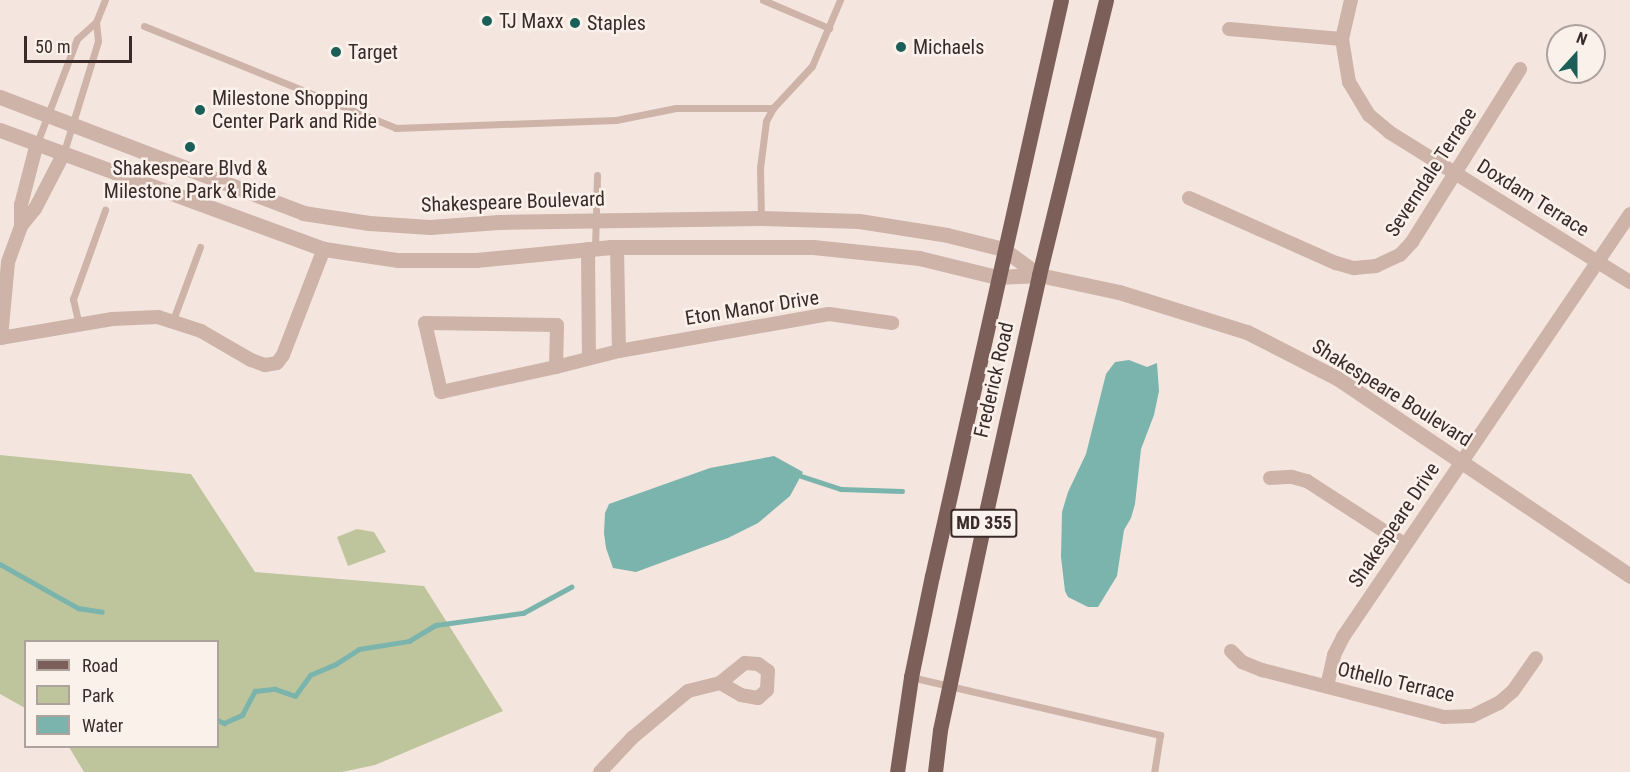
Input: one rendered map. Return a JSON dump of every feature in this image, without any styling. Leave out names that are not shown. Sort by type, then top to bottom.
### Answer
[{"type":"main road","name":"Frederick Road","points":[[897,772],[911,676],[1003,249],[1061,0]]},
{"type":"main road","name":"Frederick Road","points":[[935,772],[949,686],[1039,275],[1106,0]]},
{"type":"street","name":"Doxdam Terrace","points":[[1351,0],[1342,39],[1349,82],[1368,115],[1389,132],[1630,282]]},
{"type":"street","points":[[1229,29],[1342,39]]},
{"type":"street","name":"Severndale Terrace","points":[[1190,198],[1336,263],[1354,268],[1376,266],[1400,255],[1412,242],[1520,69]]},
{"type":"street","name":"Shakespeare Boulevard","points":[[0,97],[303,213],[369,223],[430,227],[499,222],[827,219],[893,225],[1003,249],[1039,275]]},
{"type":"street","name":"Shakespeare Boulevard","points":[[0,129],[63,155],[324,249],[398,260],[476,260],[617,248],[785,246],[860,250],[919,258],[997,277],[1039,275],[1119,292],[1247,332],[1337,378],[1630,576]]},
{"type":"street","points":[[21,226],[21,205],[36,143]]},
{"type":"street","points":[[63,155],[35,209],[21,226],[8,262],[2,287],[0,338],[140,316],[172,320],[201,331],[251,360],[265,365],[277,363],[283,355],[324,249]]},
{"type":"street","name":"Shakespeare Drive","points":[[1327,686],[1334,655],[1343,637],[1596,260],[1630,214]]},
{"type":"street","points":[[617,248],[619,351]]},
{"type":"street","points":[[589,357],[592,249]]},
{"type":"street","name":"Eton Manor Drive","points":[[556,367],[557,325],[425,323],[441,392],[556,367],[589,357],[829,314],[892,323]]},
{"type":"street","points":[[1270,478],[1292,477],[1307,481],[1404,544]]},
{"type":"street","name":"Othello Terrace","points":[[1231,651],[1242,662],[1262,670],[1444,717],[1472,716],[1499,703],[1513,691],[1536,658]]},
{"type":"street","points":[[602,771],[632,738],[687,691],[720,683]]},
{"type":"lane","points":[[36,143],[77,39],[96,22],[105,0]]},
{"type":"lane","points":[[763,0],[829,28]]},
{"type":"lane","points":[[761,218],[762,137],[766,121],[773,108],[813,66],[840,0]]},
{"type":"lane","points":[[63,155],[98,41],[96,22]]},
{"type":"lane","points":[[144,26],[396,128],[616,120],[676,108],[773,108]]},
{"type":"lane","points":[[592,249],[596,221],[597,175]]},
{"type":"lane","points":[[79,325],[73,299],[105,210]]},
{"type":"lane","points":[[172,320],[200,247]]},
{"type":"lane","points":[[911,676],[1160,735],[1154,772]]},
{"type":"green space","points":[[0,455],[191,474],[255,572],[424,586],[503,711],[375,765],[342,772],[84,772],[70,748],[219,748],[219,640],[24,640],[24,707],[0,694]]},
{"type":"green space","points":[[357,529],[374,532],[386,552],[348,566],[337,537]]},
{"type":"water","points":[[1129,360],[1147,367],[1157,363],[1159,391],[1154,415],[1141,449],[1135,504],[1124,530],[1117,576],[1098,607],[1088,607],[1068,597],[1065,591],[1061,557],[1062,512],[1068,492],[1086,454],[1106,374],[1115,362]]},
{"type":"water","points":[[774,456],[803,472],[790,496],[758,523],[728,538],[636,572],[613,568],[604,533],[605,513],[609,504],[710,468]]},
{"type":"waterway","points":[[801,476],[841,489],[902,491]]},
{"type":"waterway","points":[[0,564],[78,608],[102,612]]},
{"type":"waterway","points":[[219,720],[224,723],[242,715],[255,691],[275,689],[295,696],[310,675],[336,664],[359,649],[409,641],[436,625],[523,613],[571,587]]},
{"type":"place","name":"TJ Maxx","points":[[487,21]]},
{"type":"place","name":"Staples","points":[[575,23]]},
{"type":"place","name":"Michaels","points":[[901,47]]},
{"type":"place","name":"Target","points":[[336,52]]},
{"type":"place","name":"Milestone Shopping Center Park and Ride","points":[[200,110]]},
{"type":"place","name":"Shakespeare Blvd & Milestone Park & Ride","points":[[190,147]]}]
